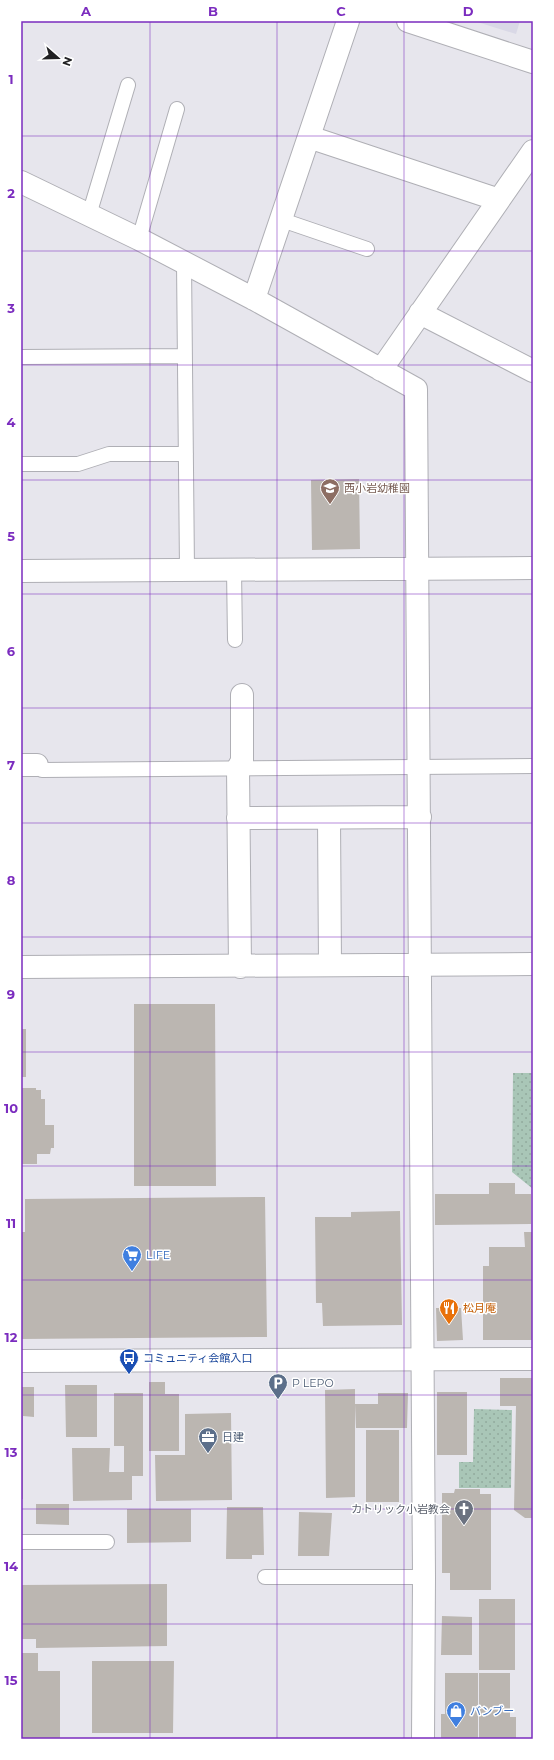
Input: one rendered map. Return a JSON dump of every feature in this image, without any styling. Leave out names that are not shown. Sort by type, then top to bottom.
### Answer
[{"type":"street","points":[[254,299],[282,220],[348,21]]},
{"type":"street","points":[[408,21],[533,62]]},
{"type":"street","points":[[309,137],[498,200]]},
{"type":"street","points":[[381,370],[533,151]]},
{"type":"street","points":[[21,182],[139,239],[254,299],[416,389],[420,767],[424,1577],[423,1739]]},
{"type":"street","points":[[420,313],[533,371]]},
{"type":"street","points":[[21,571],[533,568]]},
{"type":"street","points":[[240,967],[238,768],[242,760],[242,695]]},
{"type":"street","points":[[238,818],[420,817]]},
{"type":"street","points":[[329,818],[330,965]]},
{"type":"street","points":[[21,967],[240,967],[533,964]]},
{"type":"street","points":[[21,1362],[533,1359]]},
{"type":"lane","points":[[89,215],[128,85]]},
{"type":"lane","points":[[139,239],[177,109]]},
{"type":"lane","points":[[282,220],[367,249]]},
{"type":"lane","points":[[184,263],[187,570]]},
{"type":"lane","points":[[21,357],[184,356]]},
{"type":"lane","points":[[21,464],[78,464],[109,454],[186,454]]},
{"type":"lane","points":[[234,570],[235,640]]},
{"type":"lane","points":[[29,765],[42,770],[533,766]]},
{"type":"lane","points":[[21,1542],[107,1542]]},
{"type":"lane","points":[[265,1577],[424,1577]]},
{"type":"shaded area","points":[[474,21],[520,21],[516,34]]},
{"type":"green space","points":[[513,1073],[533,1073],[533,1189],[512,1172]]},
{"type":"green space","points":[[474,1409],[512,1410],[511,1488],[459,1488],[459,1462],[473,1462]]},
{"type":"building","points":[[359,479],[360,549],[312,550],[311,480]]},
{"type":"building","points":[[134,1004],[215,1004],[216,1186],[134,1186]]},
{"type":"building","points":[[21,1029],[26,1029],[26,1077],[21,1077]]},
{"type":"building","points":[[21,1088],[36,1088],[36,1090],[41,1090],[41,1099],[45,1099],[45,1125],[54,1125],[54,1148],[51,1148],[50,1154],[37,1154],[37,1164],[21,1164]]},
{"type":"building","points":[[489,1183],[515,1183],[515,1194],[531,1194],[531,1224],[435,1225],[435,1194],[489,1194]]},
{"type":"building","points":[[265,1197],[267,1337],[21,1339],[21,1232],[25,1232],[25,1199]]},
{"type":"building","points":[[400,1211],[402,1325],[323,1326],[322,1303],[316,1303],[315,1217],[351,1217],[351,1212]]},
{"type":"building","points":[[524,1232],[533,1232],[533,1340],[483,1340],[483,1266],[489,1266],[489,1247],[525,1247]]},
{"type":"building","points":[[436,1308],[461,1308],[463,1340],[437,1341]]},
{"type":"building","points":[[500,1378],[533,1378],[533,1518],[525,1518],[514,1510],[516,1406],[500,1406]]},
{"type":"building","points":[[149,1382],[165,1382],[165,1394],[179,1394],[179,1451],[149,1451]]},
{"type":"building","points":[[65,1385],[97,1385],[97,1437],[66,1437]]},
{"type":"building","points":[[21,1387],[34,1387],[34,1417],[23,1416],[23,1499],[21,1499]]},
{"type":"building","points":[[355,1389],[355,1497],[326,1498],[325,1390]]},
{"type":"building","points":[[437,1392],[467,1392],[467,1455],[437,1455]]},
{"type":"building","points":[[114,1393],[143,1393],[143,1476],[132,1476],[132,1500],[73,1501],[72,1448],[110,1448],[109,1472],[124,1472],[124,1446],[114,1446]]},
{"type":"building","points":[[378,1393],[408,1393],[407,1428],[356,1428],[355,1404],[378,1404]]},
{"type":"building","points":[[231,1413],[232,1500],[156,1501],[155,1455],[185,1455],[185,1414]]},
{"type":"building","points":[[366,1430],[399,1430],[399,1502],[366,1502]]},
{"type":"building","points":[[455,1489],[480,1489],[480,1494],[491,1494],[491,1590],[450,1590],[450,1573],[442,1573],[442,1493],[454,1493]]},
{"type":"building","points":[[36,1504],[69,1504],[69,1525],[36,1524]]},
{"type":"building","points":[[227,1507],[263,1507],[264,1555],[252,1555],[252,1559],[226,1559]]},
{"type":"building","points":[[127,1509],[191,1509],[191,1542],[127,1543]]},
{"type":"building","points":[[299,1512],[332,1513],[329,1556],[298,1556]]},
{"type":"building","points":[[167,1584],[167,1646],[36,1648],[36,1639],[21,1639],[21,1585]]},
{"type":"building","points":[[479,1599],[515,1599],[515,1670],[479,1670]]},
{"type":"building","points":[[442,1616],[472,1617],[472,1655],[441,1655]]},
{"type":"building","points":[[21,1653],[38,1653],[38,1671],[60,1671],[60,1739],[21,1739]]},
{"type":"building","points":[[92,1661],[174,1661],[173,1733],[92,1733]]},
{"type":"building","points":[[445,1673],[478,1673],[478,1739],[441,1739],[441,1714],[445,1714]]},
{"type":"building","points":[[479,1673],[510,1673],[510,1717],[516,1717],[516,1739],[479,1739]]},
{"type":"place","name":"西小岩幼稚園","points":[[330,505]]},
{"type":"place","name":"LIFE","points":[[132,1272]]},
{"type":"place","name":"松月庵","points":[[449,1325]]},
{"type":"place","name":"コミュニティ会館入口","points":[[129,1375]]},
{"type":"place","name":"P LEPO","points":[[278,1400]]},
{"type":"place","name":"日建","points":[[208,1454]]},
{"type":"place","name":"カトリック小岩教会","points":[[464,1526]]},
{"type":"place","name":"バンブー","points":[[456,1728]]}]
